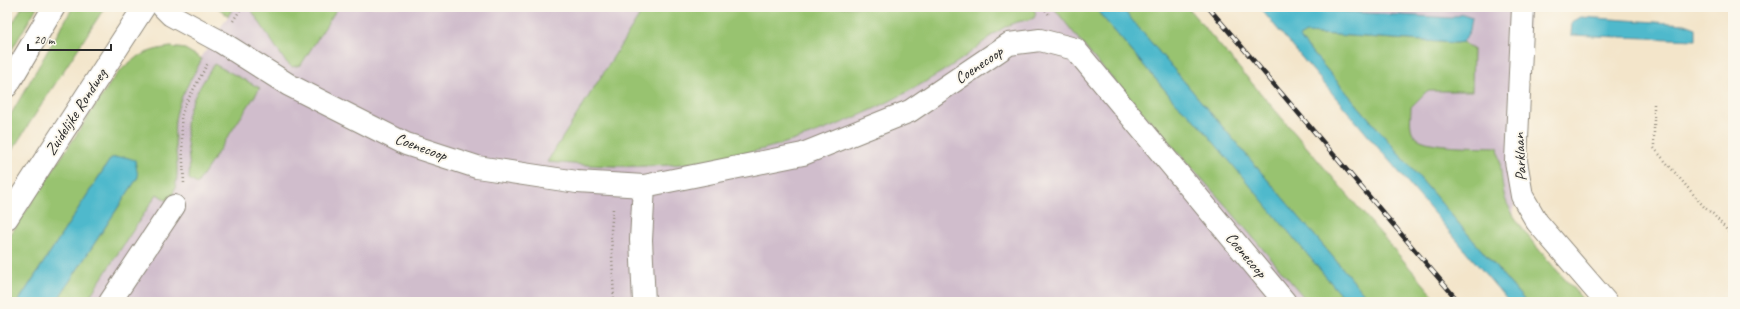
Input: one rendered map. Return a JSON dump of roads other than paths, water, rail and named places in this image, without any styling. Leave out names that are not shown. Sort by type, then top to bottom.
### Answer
[{"type":"street","points":[[7,86],[54,7]]},
{"type":"street","name":"Zuidelijke Rondweg","points":[[7,218],[144,7]]},
{"type":"street","name":"Coenecoop","points":[[163,7],[171,15],[221,42],[289,85],[406,144],[477,167],[577,182],[644,186],[803,154],[910,111],[1010,44],[1040,40],[1075,49],[1285,302]]},
{"type":"street","name":"Parklaan","points":[[1523,7],[1516,161],[1522,196],[1537,222],[1606,302]]},
{"type":"street","points":[[644,186],[641,240],[644,302]]},
{"type":"street","points":[[110,302],[174,206]]},
{"type":"water","points":[[1094,7],[1121,7],[1371,302],[1347,302],[1196,121],[1176,103]]},
{"type":"water","points":[[1259,7],[1299,7],[1308,12],[1316,10],[1451,18],[1463,14],[1472,17],[1470,30],[1463,42],[1455,43],[1306,33],[1299,37],[1526,302],[1509,302]]},
{"type":"water","points":[[1581,17],[1685,24],[1696,28],[1696,40],[1571,35],[1572,22]]},
{"type":"water","points":[[125,157],[135,160],[138,177],[56,302],[18,302],[111,158]]},
{"type":"railway","points":[[1208,7],[1459,302]]}]
